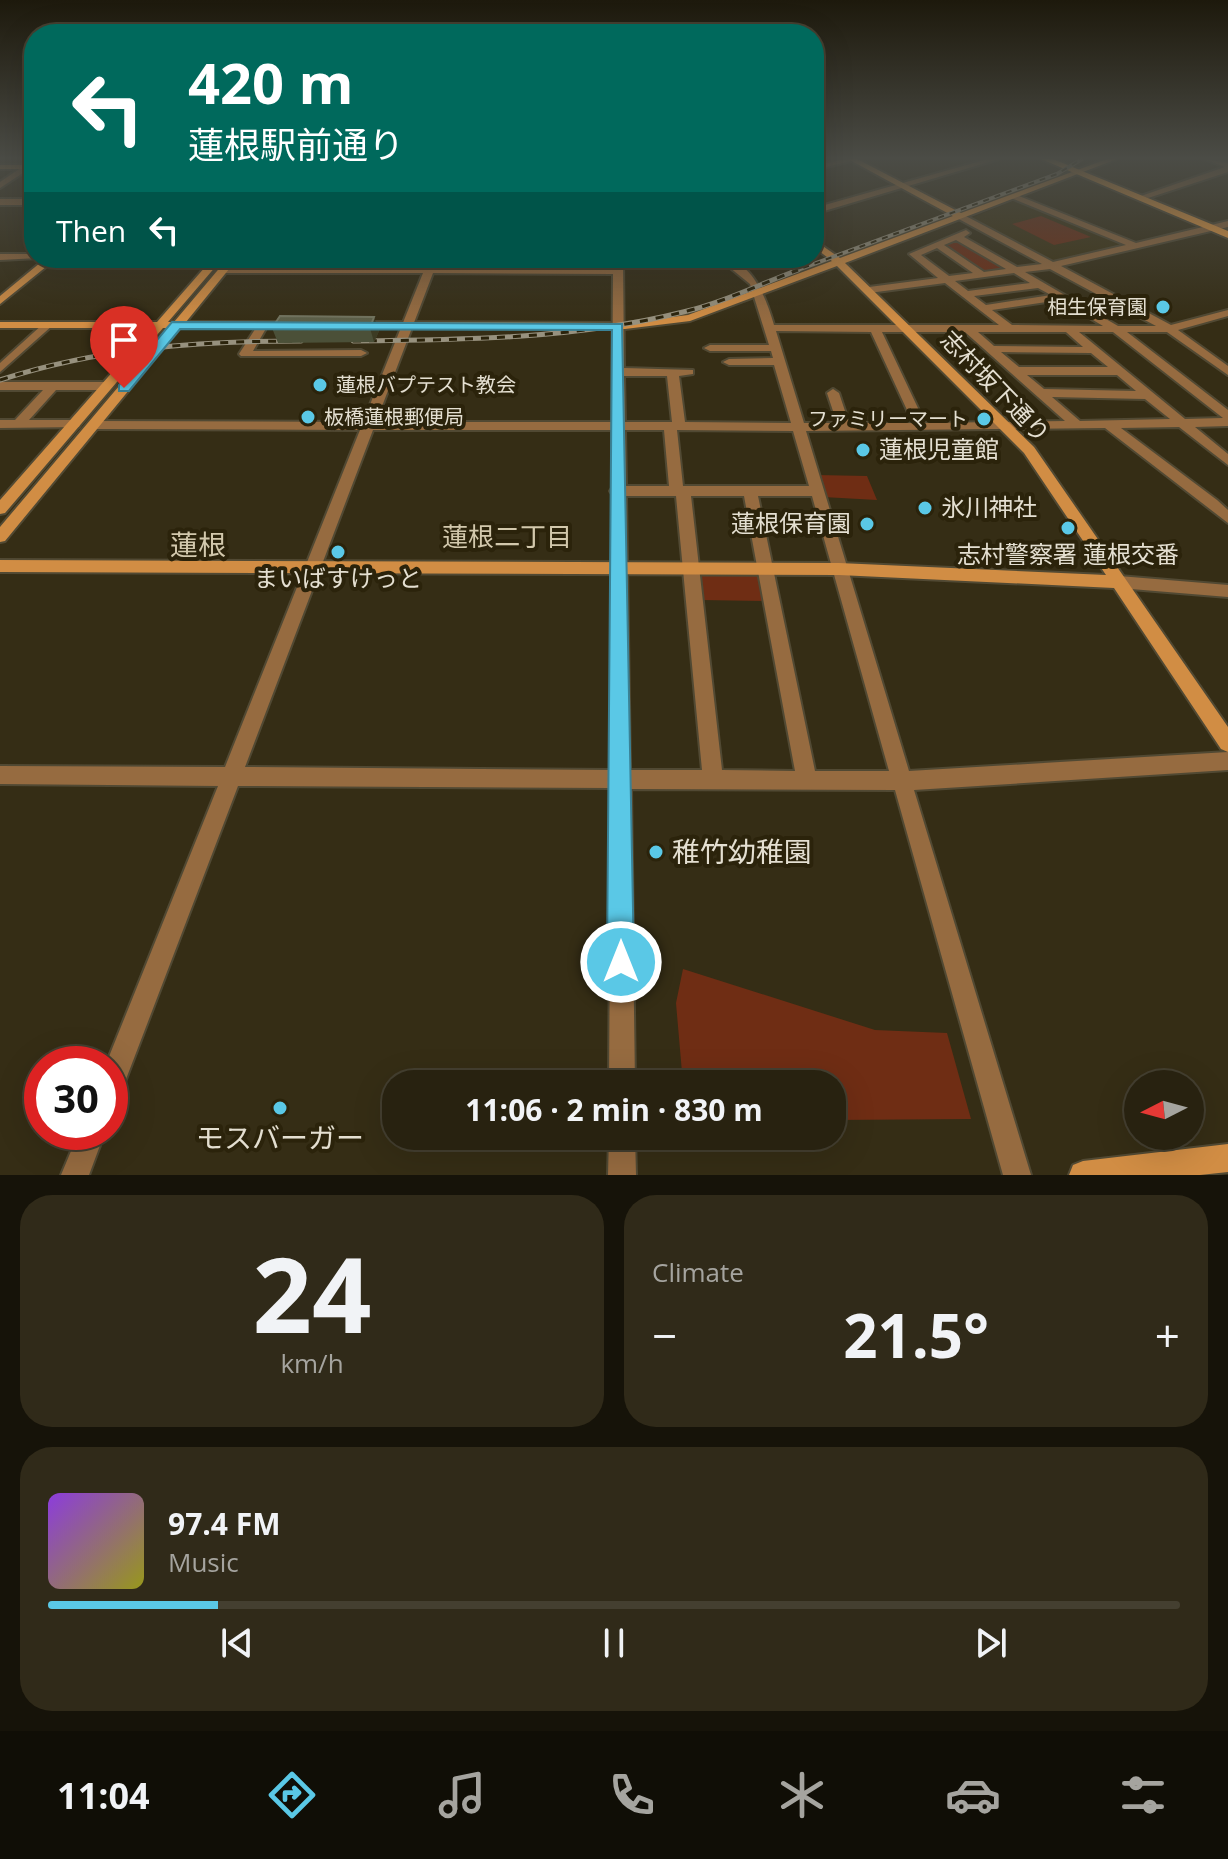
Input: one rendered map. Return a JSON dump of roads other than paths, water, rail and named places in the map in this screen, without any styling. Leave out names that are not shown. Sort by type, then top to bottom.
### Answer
[{"type":"main road","points":[[1185,214],[1224,230]]},
{"type":"main road","points":[[1186,214],[1224,230]]},
{"type":"street","points":[[956,214],[1170,329],[1228,371]]},
{"type":"street","points":[[824,268],[966,214]]},
{"type":"street","points":[[1058,214],[1136,246]]},
{"type":"street","points":[[980,227],[914,254],[950,279],[1010,329]]},
{"type":"street","points":[[869,290],[1051,266],[1224,230]]},
{"type":"street","points":[[956,236],[1115,329],[1228,416]]},
{"type":"street","points":[[937,244],[982,275]]},
{"type":"street","name":"志村坂下通り","points":[[824,251],[869,290],[1029,450],[1228,743]]},
{"type":"street","points":[[0,257],[24,257]]},
{"type":"street","points":[[0,301],[40,268]]},
{"type":"street","points":[[0,509],[160,325],[216,268]]},
{"type":"street","points":[[0,537],[177,325],[217,268]]},
{"type":"street","points":[[293,268],[618,271],[622,1070]]},
{"type":"street","points":[[735,268],[754,283],[770,328],[1017,1175]]},
{"type":"street","points":[[347,325],[618,326],[690,318],[824,268]]},
{"type":"street","points":[[126,1046],[429,270]]},
{"type":"street","points":[[968,294],[1038,285]]},
{"type":"street","points":[[985,308],[1061,297]]},
{"type":"street","points":[[770,328],[1170,329],[1228,313]]},
{"type":"street","points":[[0,325],[307,325]]},
{"type":"street","points":[[0,369],[48,325]]},
{"type":"street","points":[[263,325],[245,354],[361,353]]},
{"type":"street","points":[[875,328],[921,427]]},
{"type":"street","points":[[968,329],[1076,424]]},
{"type":"street","points":[[1069,329],[1228,461]]},
{"type":"street","points":[[710,348],[777,355]]},
{"type":"street","points":[[991,349],[1094,350]]},
{"type":"street","points":[[729,362],[777,355]]},
{"type":"street","points":[[1015,371],[1121,371]]},
{"type":"street","points":[[618,372],[689,372]]},
{"type":"street","points":[[673,372],[680,491],[694,568],[713,779]]},
{"type":"street","points":[[0,386],[107,386]]},
{"type":"street","points":[[18,424],[53,386]]},
{"type":"street","points":[[833,393],[844,426]]},
{"type":"street","points":[[1041,393],[1150,395]]},
{"type":"street","points":[[93,425],[921,427],[1228,422]]},
{"type":"street","points":[[0,424],[74,424]]},
{"type":"street","points":[[1107,424],[1228,518]]},
{"type":"street","points":[[617,491],[816,491]]},
{"type":"street","points":[[750,491],[807,780]]},
{"type":"street","points":[[0,566],[839,569],[1119,582],[1228,591]]},
{"type":"street","points":[[0,775],[901,781],[1228,761]]},
{"type":"street","points":[[75,1175],[85,1150]]},
{"type":"street","points":[[622,1150],[622,1175]]},
{"type":"street","points":[[1083,1175],[1228,1158]]},
{"type":"railway","points":[[824,260],[949,214]]},
{"type":"railway","points":[[792,272],[803,268]]},
{"type":"railway","points":[[353,341],[477,339],[602,328],[698,308],[798,270]]},
{"type":"railway","points":[[0,380],[74,360],[149,348],[301,341]]},
{"type":"place","name":"相生保育園","points":[[1163,307]]},
{"type":"place","name":"蓮根バプテスト教会","points":[[320,385]]},
{"type":"place","name":"板橋蓮根郵便局","points":[[308,417]]},
{"type":"place","name":"ファミリーマート","points":[[984,419]]},
{"type":"place","name":"蓮根児童館","points":[[863,450]]},
{"type":"place","name":"氷川神社","points":[[925,508]]},
{"type":"place","name":"蓮根保育園","points":[[867,524]]},
{"type":"place","name":"志村警察署 蓮根交番","points":[[1068,528]]},
{"type":"place","name":"まいばすけっと","points":[[338,552]]},
{"type":"place","name":"稚竹幼稚園","points":[[656,852]]},
{"type":"place","name":"モスバーガー","points":[[280,1108]]},
{"type":"district","name":"蓮根二丁目","points":[[507,537]]},
{"type":"district","name":"蓮根","points":[[198,545]]}]
